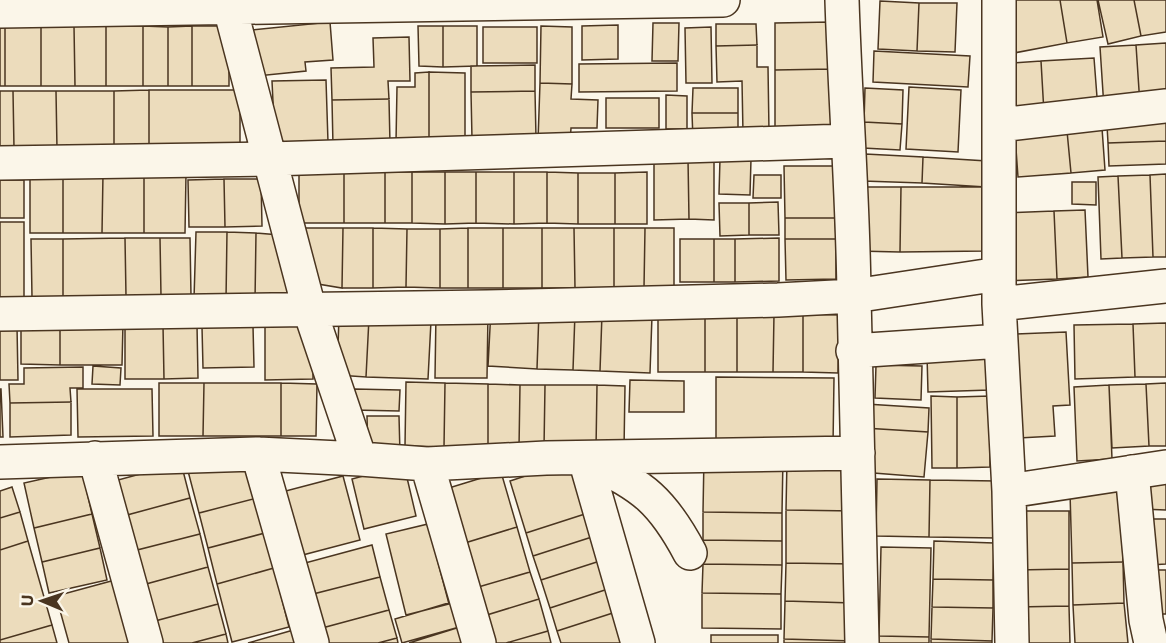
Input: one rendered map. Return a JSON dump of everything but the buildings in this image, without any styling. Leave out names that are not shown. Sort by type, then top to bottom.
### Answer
[{"type":"street","points":[[0,11],[117,5],[230,8],[301,3],[723,0]]},
{"type":"street","points":[[842,0],[854,296],[853,351],[858,453],[862,643]]},
{"type":"street","points":[[999,0],[999,289],[1009,491],[1012,643]]},
{"type":"street","points":[[230,8],[309,308],[360,459]]},
{"type":"street","points":[[999,125],[1166,106]]},
{"type":"street","points":[[0,163],[270,159],[846,141]]},
{"type":"street","points":[[0,314],[487,307],[854,296],[999,289],[1166,286]]},
{"type":"street","points":[[853,351],[1001,340]]},
{"type":"street","points":[[0,462],[258,454],[427,464],[546,458],[858,453]]},
{"type":"street","points":[[258,454],[312,643]]},
{"type":"street","points":[[95,458],[146,643]]},
{"type":"street","points":[[585,459],[621,476],[651,497],[672,518],[690,553]]},
{"type":"street","points":[[585,459],[638,643]]},
{"type":"street","points":[[427,464],[479,643]]},
{"type":"street","points":[[1009,491],[1166,467]]},
{"type":"street","points":[[1132,472],[1154,627]]}]
